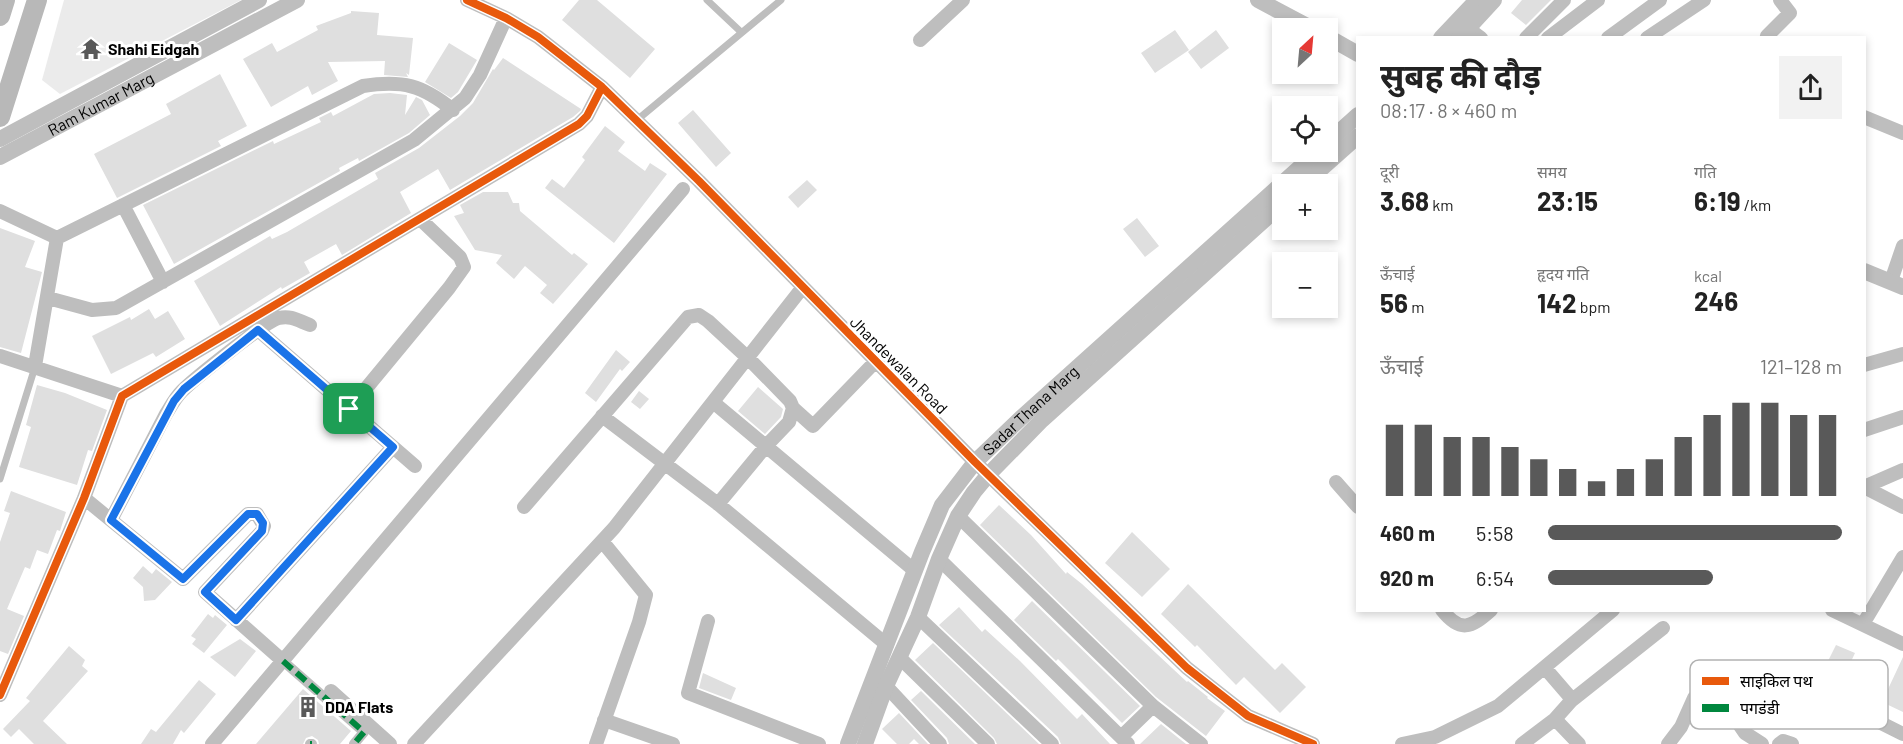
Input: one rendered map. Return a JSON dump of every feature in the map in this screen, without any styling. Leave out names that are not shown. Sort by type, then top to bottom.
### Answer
[{"type":"main road","points":[[0,16],[5,0]]},
{"type":"main road","points":[[0,117],[37,0]]},
{"type":"street","points":[[0,139],[259,0]]},
{"type":"street","name":"Ram Kumar Marg","points":[[0,157],[297,0]]},
{"type":"street","name":"Jhandewalan Road","points":[[467,0],[506,18],[538,37],[602,87],[699,181],[975,462],[1187,668],[1248,716],[1313,744]]},
{"type":"street","points":[[920,40],[963,0]]},
{"type":"street","points":[[1258,0],[1292,18]]},
{"type":"street","points":[[1467,31],[1477,0]]},
{"type":"street","points":[[1448,36],[1467,31],[1494,0]]},
{"type":"street","points":[[1528,36],[1564,0]]},
{"type":"street","points":[[1551,36],[1598,0]]},
{"type":"street","points":[[1611,36],[1660,0]]},
{"type":"street","points":[[1650,36],[1704,0]]},
{"type":"street","points":[[1767,36],[1790,14],[1784,2]]},
{"type":"street","points":[[48,298],[92,310],[116,308],[414,140],[465,99],[506,18]]},
{"type":"street","points":[[1338,43],[1356,53]]},
{"type":"street","points":[[57,238],[363,86],[380,83],[422,88],[453,110]]},
{"type":"street","points":[[0,695],[84,498],[122,396],[579,124],[587,116],[602,87]]},
{"type":"street","points":[[1338,133],[1356,118]]},
{"type":"street","points":[[1866,118],[1903,133]]},
{"type":"street","points":[[1315,174],[1356,138]]},
{"type":"street","name":"Sadar Thana Marg","points":[[848,744],[942,506],[975,462],[1306,162]]},
{"type":"street","points":[[212,744],[683,189]]},
{"type":"street","points":[[123,206],[163,282]]},
{"type":"street","points":[[0,211],[57,238]]},
{"type":"street","name":"Sadar Thana Marg","points":[[865,744],[886,686],[918,617],[939,559],[958,516],[989,474],[1042,420],[1272,213]]},
{"type":"street","points":[[349,409],[464,267],[460,257],[420,219]]},
{"type":"street","points":[[35,366],[57,238]]},
{"type":"street","points":[[1866,271],[1897,284],[1903,246]]},
{"type":"street","points":[[414,744],[602,541],[803,287]]},
{"type":"street","points":[[524,507],[688,317],[699,315],[708,321],[748,358],[790,401],[793,408],[813,426],[876,361]]},
{"type":"street","points":[[111,520],[174,401],[184,389],[276,318],[289,316],[310,325]]},
{"type":"street","points":[[258,330],[415,466]]},
{"type":"street","points":[[1866,364],[1903,354]]},
{"type":"street","points":[[0,356],[122,396]]},
{"type":"street","points":[[713,402],[915,571]]},
{"type":"street","points":[[718,504],[789,422],[793,408]]},
{"type":"street","points":[[602,416],[718,504],[887,645]]},
{"type":"street","points":[[1866,429],[1903,417]]},
{"type":"street","points":[[236,620],[393,447]]},
{"type":"street","points":[[1866,486],[1903,470]]},
{"type":"street","points":[[1336,482],[1356,505]]},
{"type":"street","points":[[1866,488],[1903,507]]},
{"type":"street","points":[[84,498],[183,579],[248,514],[257,514],[263,523],[262,531],[205,592],[364,732],[354,744]]},
{"type":"street","points":[[958,516],[1153,706],[1201,744]]},
{"type":"street","points":[[596,744],[639,622],[646,595],[602,541]]},
{"type":"street","points":[[1863,624],[1903,557]]},
{"type":"street","points":[[939,559],[1124,740],[1153,706]]},
{"type":"street","points":[[1444,612],[1455,624],[1467,627],[1489,612]]},
{"type":"street","points":[[1402,744],[1434,737],[1498,706],[1610,612]]},
{"type":"street","points":[[1836,612],[1903,644]]},
{"type":"street","points":[[918,617],[1052,744]]},
{"type":"street","points":[[708,621],[688,693],[819,744]]},
{"type":"street","points":[[1522,744],[1555,719],[1571,701],[1663,628]]},
{"type":"street","points":[[899,657],[988,744]]},
{"type":"street","points":[[1545,668],[1571,701]]},
{"type":"street","points":[[886,686],[940,744]]},
{"type":"street","points":[[331,691],[390,744]]},
{"type":"street","points":[[1668,744],[1681,727],[1690,707]]},
{"type":"street","points":[[1555,719],[1579,744]]},
{"type":"street","points":[[604,720],[673,744]]},
{"type":"street","points":[[1888,727],[1903,734]]},
{"type":"street","points":[[1742,729],[1762,744]]},
{"type":"street","points":[[1779,744],[1783,741],[1792,744]]},
{"type":"lane","points":[[707,0],[741,32]]},
{"type":"lane","points":[[637,120],[781,0]]},
{"type":"lane","points":[[0,479],[35,366]]},
{"type":"shaded area","name":"Shahi Eidgah","points":[[64,0],[241,0],[60,94],[42,80]]},
{"type":"building","points":[[579,0],[597,0],[655,49],[630,78],[562,20]]},
{"type":"building","points":[[1522,0],[1551,0],[1526,25],[1511,13]]},
{"type":"building","points":[[351,11],[379,13],[377,35],[413,38],[409,75],[406,73],[408,77],[384,75],[385,61],[328,62],[338,81],[312,95],[308,86],[271,107],[243,59],[272,43],[277,52],[318,30],[316,26],[351,13]]},
{"type":"building","points":[[1175,30],[1189,50],[1155,73],[1141,53]]},
{"type":"building","points":[[1216,30],[1229,48],[1201,69],[1188,52]]},
{"type":"building","points":[[449,43],[477,60],[458,92],[451,98],[425,82]]},
{"type":"building","points":[[503,58],[581,109],[580,111],[450,190],[438,169],[400,192],[411,213],[342,255],[336,244],[304,262],[310,273],[282,289],[281,287],[220,326],[194,281],[270,236],[272,239],[287,232],[378,179],[375,173],[419,148],[460,116],[473,103],[493,69]]},
{"type":"building","points":[[220,74],[247,126],[218,141],[221,146],[117,198],[94,154],[171,114],[166,104]]},
{"type":"building","points":[[374,94],[407,95],[405,115],[416,97],[422,100],[430,115],[409,133],[359,161],[358,158],[339,168],[340,171],[174,264],[143,205],[273,141],[274,144],[321,122],[319,118],[331,112],[333,116]]},
{"type":"building","points":[[693,110],[731,153],[716,167],[678,123]]},
{"type":"building","points":[[605,126],[625,142],[618,151],[645,171],[650,163],[667,174],[614,243],[545,188],[552,179],[564,188],[585,160],[582,157]]},
{"type":"building","points":[[807,180],[817,190],[798,208],[788,197]]},
{"type":"building","points":[[483,192],[508,192],[513,203],[519,203],[520,211],[572,255],[574,253],[588,264],[553,304],[540,293],[547,285],[525,266],[514,279],[496,263],[502,255],[475,250],[454,216],[464,213],[460,205]]},
{"type":"building","points":[[1137,218],[1159,246],[1145,257],[1123,229]]},
{"type":"building","points":[[0,228],[35,241],[25,267],[42,272],[21,353],[0,347]]},
{"type":"building","points":[[149,309],[155,319],[168,311],[185,339],[156,357],[153,353],[111,374],[92,336],[130,317],[131,320]]},
{"type":"building","points":[[616,350],[630,362],[622,371],[620,369],[596,402],[585,393]]},
{"type":"building","points":[[37,385],[65,393],[107,410],[92,451],[88,450],[77,485],[19,467],[31,427],[26,425]]},
{"type":"building","points":[[758,387],[783,409],[781,417],[765,434],[738,411]]},
{"type":"building","points":[[639,391],[649,399],[640,409],[631,402]]},
{"type":"building","points":[[11,491],[66,512],[60,531],[57,530],[48,554],[37,550],[30,569],[25,567],[7,609],[24,616],[8,654],[0,651],[0,542],[10,513],[4,511]]},
{"type":"building","points":[[999,505],[1031,535],[1066,574],[1067,572],[1082,584],[1187,682],[1225,711],[1206,736],[1156,697],[980,525]]},
{"type":"building","points":[[1132,532],[1170,569],[1142,597],[1105,563]]},
{"type":"building","points":[[143,566],[152,574],[156,569],[172,582],[155,600],[144,601],[143,587],[133,578]]},
{"type":"building","points":[[1188,584],[1275,670],[1282,663],[1306,687],[1280,713],[1244,677],[1236,685],[1197,645],[1195,647],[1161,614]]},
{"type":"building","points":[[1032,601],[1140,706],[1122,723],[1058,659],[1056,661],[1014,620]]},
{"type":"building","points":[[959,607],[982,632],[985,629],[1020,661],[1077,719],[1082,714],[1110,744],[1061,744],[1058,737],[939,625]]},
{"type":"building","points":[[208,614],[213,618],[215,615],[227,625],[204,653],[192,644],[196,639],[191,636]]},
{"type":"building","points":[[240,639],[256,651],[235,677],[210,657]]},
{"type":"building","points":[[933,643],[1039,744],[997,744],[994,738],[915,660]]},
{"type":"building","points":[[1836,645],[1855,653],[1852,660],[1828,660]]},
{"type":"building","points":[[69,646],[85,660],[82,666],[88,671],[43,721],[67,744],[34,744],[19,729],[11,737],[3,729],[30,701],[26,698]]},
{"type":"building","points":[[1903,657],[1903,712],[1888,705],[1888,689]]},
{"type":"building","points":[[703,673],[736,688],[731,700],[699,688]]},
{"type":"building","points":[[199,680],[216,694],[184,733],[181,730],[173,744],[141,744],[151,729],[156,732]]},
{"type":"building","name":"DDA Flats","points":[[303,689],[351,731],[340,744],[319,744],[318,740],[312,736],[306,738],[303,744],[256,744]]},
{"type":"building","points":[[921,691],[975,744],[949,744],[947,738],[911,700]]},
{"type":"building","points":[[899,713],[928,744],[919,744],[914,739],[909,744],[897,744],[882,729]]},
{"type":"building","points":[[1161,724],[1186,744],[1140,744]]},
{"type":"marked path","points":[[283,661],[364,732],[354,744]]},
{"type":"cycle path","points":[[467,0],[506,18],[538,37],[602,87],[699,181],[975,462],[1187,668],[1248,716],[1313,744]]},
{"type":"cycle path","points":[[0,695],[84,498],[122,396],[579,124],[587,116],[602,87]]},
{"type":"place","name":"Shahi Eidgah","points":[[91,49]]},
{"type":"place","name":"DDA Flats","points":[[308,707]]},
{"type":"route","points":[[258,330],[349,409],[393,447],[236,620],[205,592],[262,531],[264,526],[257,514],[248,514],[183,579],[111,520],[174,401],[184,389],[258,330]]}]
